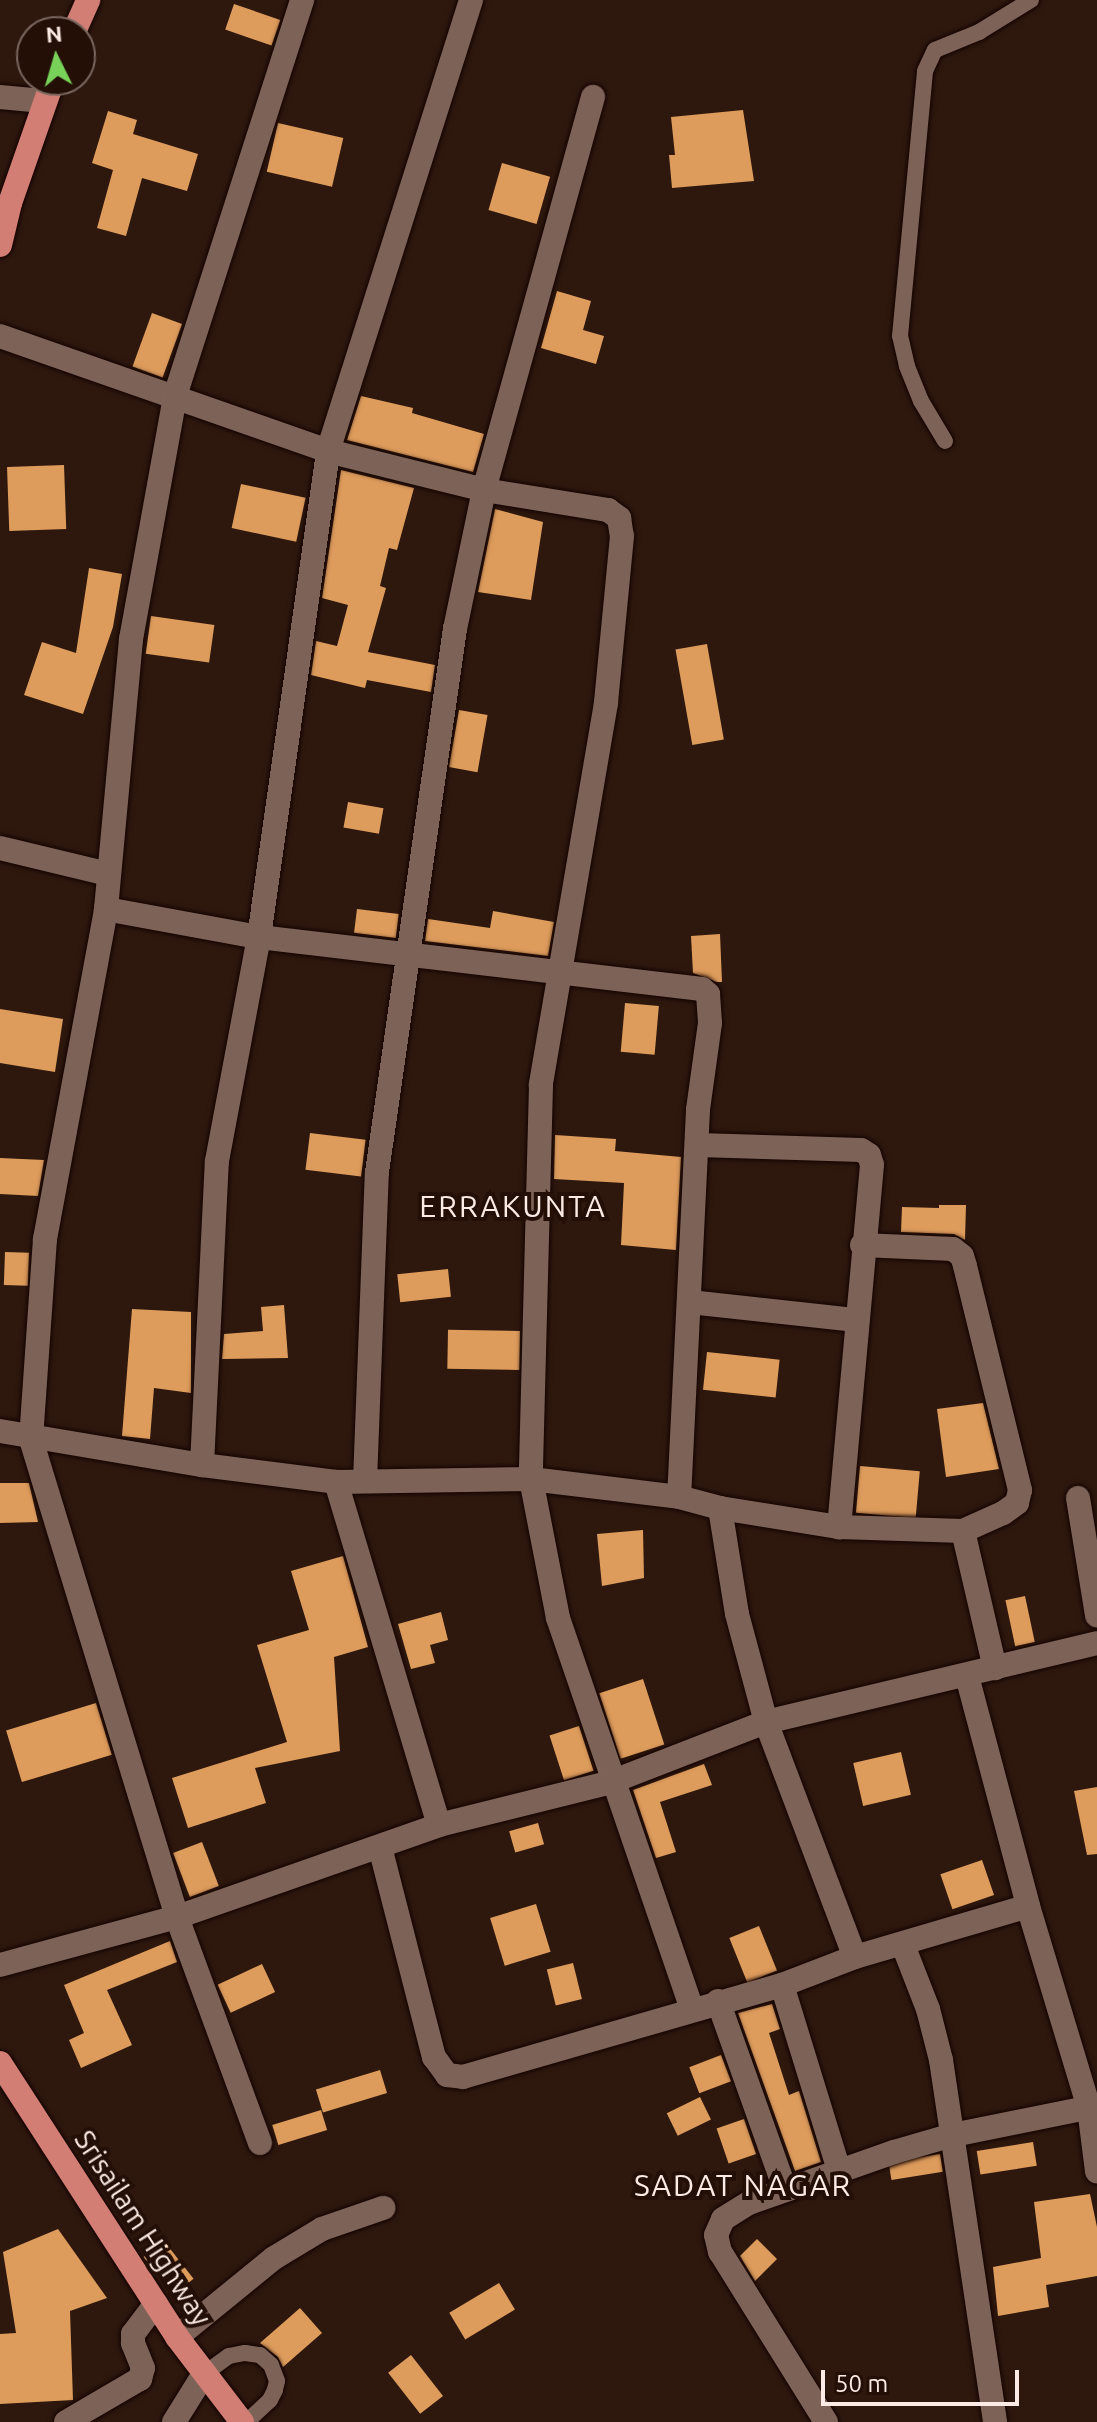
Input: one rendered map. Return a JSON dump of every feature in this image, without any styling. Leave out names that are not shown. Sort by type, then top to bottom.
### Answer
[{"type":"highway","points":[[0,245],[5,202],[46,96]]},
{"type":"highway","name":"Srisailam Highway","points":[[4,2079],[177,2337],[244,2422]]},
{"type":"street","points":[[260,2143],[177,1917],[31,1439],[45,1239],[106,909],[131,639],[175,396],[302,0]]},
{"type":"street","points":[[202,1465],[217,1161],[259,937],[328,451],[471,0]]},
{"type":"street","points":[[365,1481],[377,1172],[455,629],[484,490],[593,97]]},
{"type":"street","points":[[0,336],[328,451],[484,490],[608,510],[619,518],[621,526],[606,703],[541,1085],[531,1479],[558,1618],[611,1782],[692,2009]]},
{"type":"street","points":[[0,848],[108,874]]},
{"type":"street","points":[[106,909],[259,937],[410,953],[561,975],[702,989],[708,994],[710,1023],[698,1110],[699,1145],[679,1497]]},
{"type":"street","points":[[699,1145],[861,1150],[869,1155],[872,1165],[862,1245],[839,1527]]},
{"type":"street","points":[[0,1431],[31,1439],[202,1465],[336,1482],[531,1479],[679,1497],[720,1508],[839,1527],[963,1531],[1017,1503],[1020,1490],[962,1256],[953,1249],[862,1245]]},
{"type":"street","points":[[690,1302],[856,1320]]},
{"type":"street","points":[[336,1482],[439,1825]]},
{"type":"street","points":[[1078,1498],[1097,1615]]},
{"type":"street","points":[[720,1508],[737,1614],[766,1722],[855,1957]]},
{"type":"street","points":[[963,1531],[995,1668]]},
{"type":"street","points":[[0,1965],[177,1917],[439,1825],[611,1782],[766,1722],[1097,1643]]},
{"type":"street","points":[[967,1676],[1028,1906],[1093,2107],[1097,2171]]},
{"type":"street","points":[[380,1847],[434,2057],[447,2075],[463,2077],[782,1985],[855,1957],[1028,1906]]},
{"type":"street","points":[[903,1945],[928,2009],[953,2135],[995,2422]]},
{"type":"street","points":[[782,1985],[840,2173]]},
{"type":"street","points":[[718,2001],[785,2189]]},
{"type":"street","points":[[826,2422],[730,2270],[716,2235],[723,2219],[749,2203],[894,2152],[953,2135],[1093,2107]]},
{"type":"street","points":[[177,2337],[274,2258],[322,2229],[383,2208]]},
{"type":"street","points":[[66,2422],[140,2379],[143,2368],[133,2334],[156,2304]]},
{"type":"street","points":[[174,2422],[204,2374]]},
{"type":"lane","points":[[945,441],[921,401],[907,366],[900,336],[925,71],[935,50],[979,32],[1031,0]]},
{"type":"lane","points":[[204,2374],[229,2356],[245,2353],[260,2355],[271,2365],[277,2381],[275,2390],[270,2400],[244,2422]]},
{"type":"building","points":[[234,4],[280,20],[272,45],[225,30]]},
{"type":"building","points":[[743,110],[754,181],[672,188],[669,155],[675,155],[671,117]]},
{"type":"building","points":[[108,111],[137,120],[133,134],[198,154],[187,191],[142,178],[126,236],[97,228],[113,170],[92,163]]},
{"type":"building","points":[[278,123],[343,138],[332,187],[267,172]]},
{"type":"building","points":[[502,163],[550,177],[537,224],[488,210]]},
{"type":"building","points":[[557,291],[591,301],[583,330],[604,336],[596,364],[541,348]]},
{"type":"building","points":[[152,313],[182,324],[163,378],[133,367]]},
{"type":"building","points":[[361,396],[413,408],[412,413],[484,434],[473,472],[347,440]]},
{"type":"building","points":[[64,465],[66,529],[9,531],[7,467]]},
{"type":"building","points":[[341,470],[414,488],[397,550],[389,548],[380,586],[386,588],[368,652],[435,665],[431,692],[367,680],[365,688],[311,675],[316,641],[337,646],[348,605],[322,598]]},
{"type":"building","points":[[241,484],[306,498],[296,542],[232,528]]},
{"type":"building","points":[[495,509],[543,522],[531,600],[478,592]]},
{"type":"building","points":[[89,568],[122,574],[113,627],[83,714],[24,695],[42,642],[76,653]]},
{"type":"building","points":[[151,616],[214,625],[209,663],[146,654]]},
{"type":"building","points":[[707,644],[724,740],[692,745],[675,650]]},
{"type":"building","points":[[459,710],[488,715],[477,772],[449,767]]},
{"type":"building","points":[[348,802],[383,808],[379,834],[343,828]]},
{"type":"building","points":[[357,909],[399,914],[396,938],[354,933]]},
{"type":"building","points":[[493,911],[554,922],[548,956],[425,941],[428,919],[490,928]]},
{"type":"building","points":[[720,934],[722,982],[717,982],[693,973],[691,936]]},
{"type":"building","points":[[625,1003],[659,1006],[655,1055],[621,1052]]},
{"type":"building","points":[[0,1009],[63,1019],[55,1072],[0,1063]]},
{"type":"building","points":[[310,1133],[366,1140],[361,1177],[305,1170]]},
{"type":"building","points":[[555,1135],[616,1139],[615,1151],[681,1157],[676,1250],[621,1245],[624,1183],[554,1179]]},
{"type":"building","points":[[0,1158],[44,1160],[38,1196],[0,1194]]},
{"type":"building","points":[[939,1205],[966,1205],[965,1240],[954,1234],[901,1232],[902,1207],[939,1208]]},
{"type":"building","points":[[5,1252],[29,1253],[28,1286],[4,1285]]},
{"type":"building","points":[[448,1269],[451,1297],[400,1302],[397,1274]]},
{"type":"building","points":[[284,1305],[288,1358],[222,1359],[224,1334],[263,1331],[261,1307]]},
{"type":"building","points":[[132,1309],[191,1312],[191,1393],[154,1388],[150,1439],[122,1436]]},
{"type":"building","points":[[448,1330],[520,1331],[519,1370],[447,1369]]},
{"type":"building","points":[[707,1352],[780,1360],[776,1397],[703,1390]]},
{"type":"building","points":[[983,1403],[999,1469],[946,1477],[937,1409]]},
{"type":"building","points":[[860,1466],[920,1471],[916,1518],[856,1513]]},
{"type":"building","points":[[0,1483],[29,1483],[38,1522],[0,1523]]},
{"type":"building","points":[[643,1530],[644,1578],[602,1586],[597,1534]]},
{"type":"building","points":[[343,1556],[368,1647],[334,1657],[340,1751],[255,1768],[266,1803],[188,1828],[172,1778],[287,1742],[257,1645],[309,1630],[291,1571]]},
{"type":"building","points":[[1025,1596],[1035,1642],[1015,1646],[1005,1600]]},
{"type":"building","points":[[441,1612],[448,1640],[430,1645],[435,1663],[411,1669],[398,1624]]},
{"type":"building","points":[[643,1679],[664,1745],[621,1759],[599,1693]]},
{"type":"building","points":[[96,1703],[112,1755],[22,1782],[6,1730]]},
{"type":"building","points":[[579,1726],[594,1771],[564,1780],[550,1736]]},
{"type":"building","points":[[901,1752],[911,1795],[863,1806],[853,1763]]},
{"type":"building","points":[[704,1764],[712,1785],[660,1802],[676,1852],[656,1858],[633,1790]]},
{"type":"building","points":[[1097,1787],[1097,1854],[1087,1855],[1074,1791]]},
{"type":"building","points":[[538,1823],[544,1844],[515,1852],[509,1831]]},
{"type":"building","points":[[202,1842],[219,1886],[190,1897],[173,1853]]},
{"type":"building","points":[[982,1860],[994,1895],[952,1909],[940,1874]]},
{"type":"building","points":[[536,1904],[551,1952],[505,1966],[490,1918]]},
{"type":"building","points":[[759,1926],[777,1971],[747,1982],[729,1938]]},
{"type":"building","points":[[170,1941],[177,1962],[107,1990],[132,2045],[81,2068],[69,2040],[84,2033],[64,1985]]},
{"type":"building","points":[[573,1963],[582,1999],[556,2005],[547,1970]]},
{"type":"building","points":[[262,1964],[275,1992],[231,2013],[218,1985]]},
{"type":"building","points":[[772,2004],[780,2029],[769,2033],[789,2095],[799,2091],[821,2162],[795,2171],[738,2013]]},
{"type":"building","points":[[721,2055],[731,2081],[699,2093],[689,2067]]},
{"type":"building","points":[[380,2070],[387,2093],[323,2113],[316,2090]]},
{"type":"building","points":[[700,2097],[711,2119],[678,2136],[667,2113]]},
{"type":"building","points":[[321,2110],[327,2130],[278,2145],[272,2125]]},
{"type":"building","points":[[744,2119],[756,2154],[729,2163],[717,2128]]},
{"type":"building","points":[[1033,2142],[1037,2166],[980,2175],[977,2151]]},
{"type":"building","points":[[940,2154],[943,2172],[891,2180],[889,2162]]},
{"type":"building","points":[[1090,2194],[1097,2227],[1097,2276],[1046,2285],[1049,2307],[998,2316],[993,2267],[1041,2258],[1034,2202]]},
{"type":"building","points":[[58,2229],[107,2298],[70,2311],[73,2400],[0,2404],[0,2334],[16,2333],[3,2252]]},
{"type":"building","points":[[757,2239],[777,2259],[755,2281],[740,2256]]},
{"type":"building","points":[[164,2241],[194,2279],[173,2295],[144,2257]]},
{"type":"building","points":[[499,2283],[515,2310],[465,2339],[449,2313]]},
{"type":"building","points":[[300,2308],[322,2333],[283,2367],[278,2357],[260,2343]]},
{"type":"building","points":[[411,2355],[443,2396],[420,2414],[388,2373]]},
{"type":"district","name":"ERRAKUNTA","points":[[513,1206]]},
{"type":"district","name":"SADAT NAGAR","points":[[743,2185]]}]
